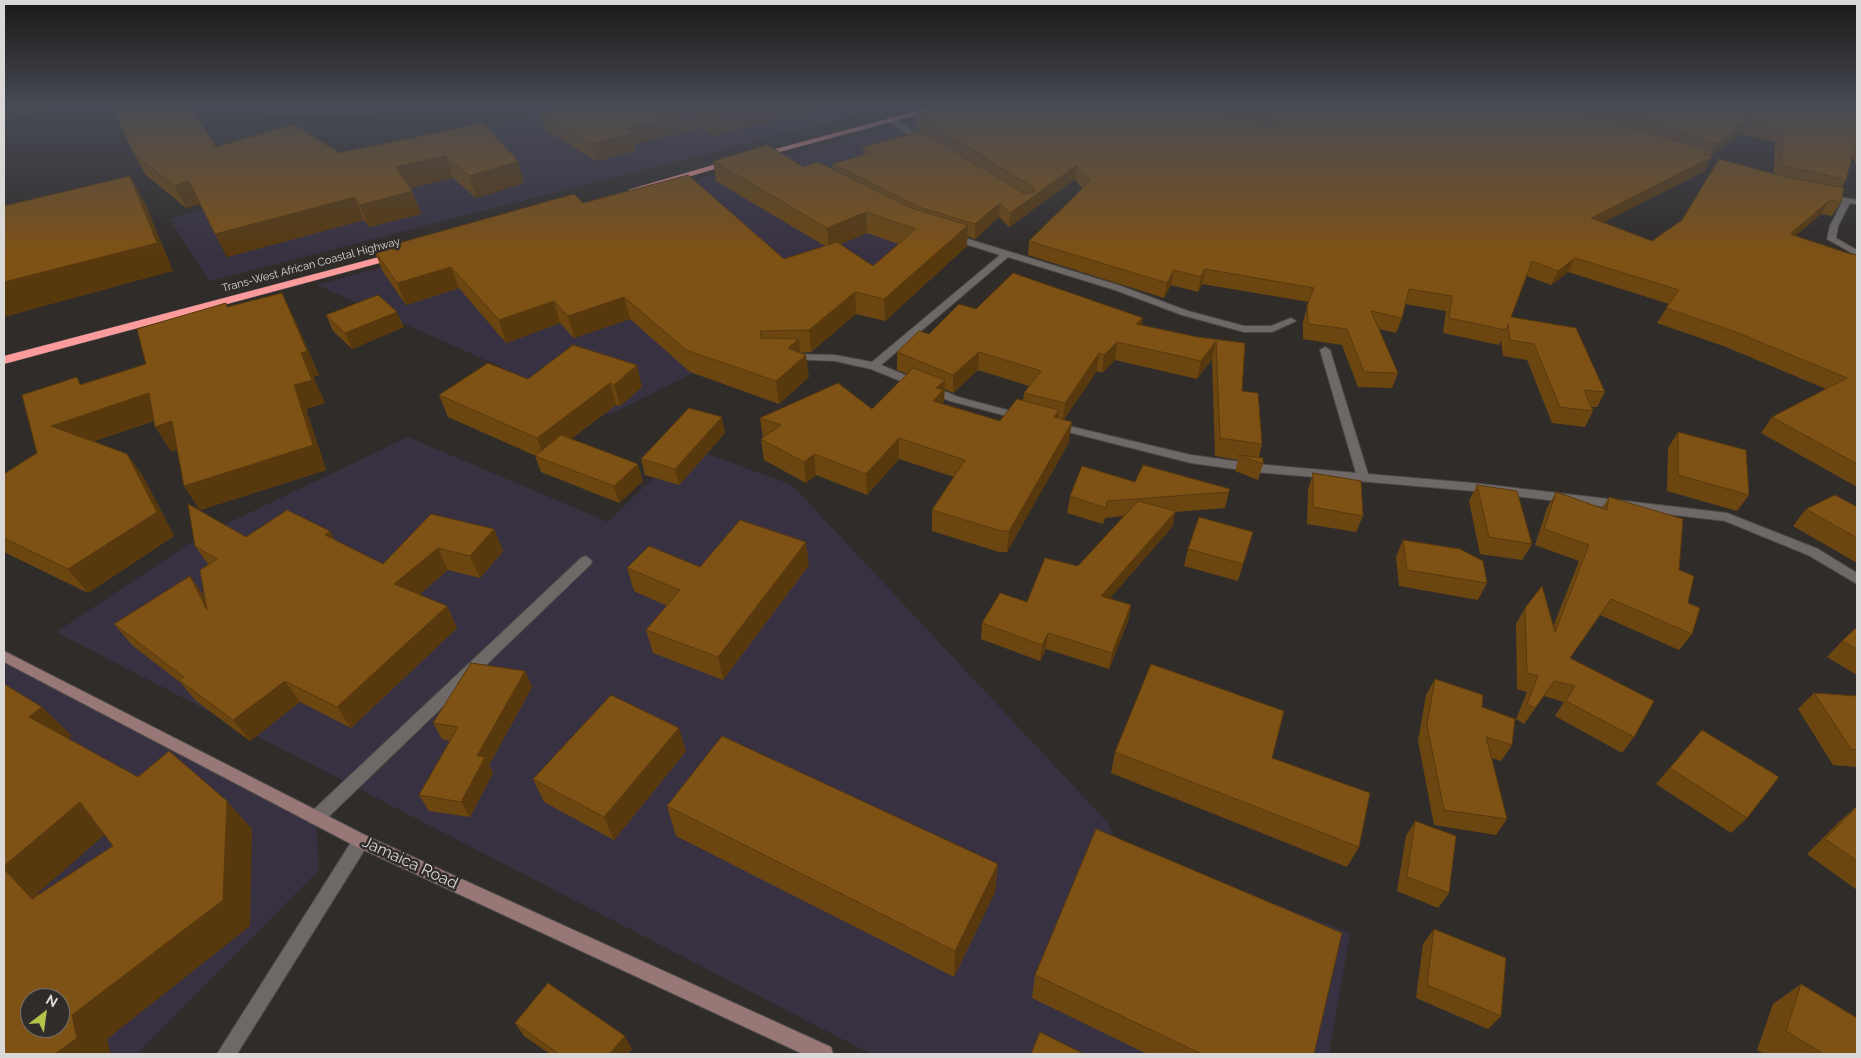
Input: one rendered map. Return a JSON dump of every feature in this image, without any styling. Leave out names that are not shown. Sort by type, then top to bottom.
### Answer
[{"type":"highway","points":[[620,193],[755,156]]},
{"type":"highway","name":"Trans-West African Coastal Highway","points":[[4,360],[412,251]]},
{"type":"street","points":[[781,156],[789,160]]},
{"type":"street","points":[[1820,194],[1857,202]]},
{"type":"street","points":[[1847,200],[1834,226],[1830,240],[1857,253]]},
{"type":"street","points":[[942,234],[1118,288],[1185,313],[1244,329],[1272,329],[1291,320]]},
{"type":"street","points":[[874,366],[1006,254]]},
{"type":"street","points":[[1325,350],[1363,477]]},
{"type":"street","points":[[778,356],[835,358],[874,366],[954,399],[1030,419]]},
{"type":"street","points":[[1047,424],[1191,459],[1256,468],[1625,503],[1727,517],[1813,552],[1857,579]]},
{"type":"street","points":[[316,818],[586,561]]},
{"type":"street","name":"Jamaica Road","points":[[4,656],[361,841],[824,1054]]},
{"type":"street","points":[[226,1054],[361,841]]},
{"type":"shaded area","points":[[382,156],[696,156],[209,281],[170,219]]},
{"type":"shaded area","points":[[783,156],[1087,156],[912,263],[609,415],[317,285]]},
{"type":"shaded area","points":[[408,437],[608,522],[686,446],[792,485],[1108,823],[1116,843],[1350,933],[1329,1054],[871,1054],[56,632],[199,537]]},
{"type":"shaded area","points":[[4,649],[316,818],[319,870],[137,1054],[4,1054]]},
{"type":"building","points":[[138,156],[443,156],[396,167],[412,191],[360,205],[355,197],[215,234],[189,181],[174,186]]},
{"type":"building","points":[[445,156],[514,156],[518,161],[469,176]]},
{"type":"building","points":[[729,156],[786,156],[803,167],[818,162],[911,208],[968,225],[884,299],[855,292],[809,330],[760,331],[761,338],[799,339],[788,348],[806,355],[776,381],[686,350],[624,297],[568,316],[554,301],[499,320],[451,267],[397,283],[374,250],[574,194],[583,203],[688,175],[784,259],[837,242],[873,266],[916,229],[866,212],[827,228],[713,161]]},
{"type":"building","points":[[859,156],[962,156],[1025,194],[1034,192],[1034,188],[983,156],[1712,157],[1591,218],[1652,241],[1682,220],[1719,159],[1782,176],[1844,188],[1841,202],[1830,200],[1790,234],[1857,255],[1857,464],[1772,417],[1847,378],[1736,332],[1666,308],[1679,290],[1575,258],[1558,271],[1532,261],[1511,317],[1576,328],[1605,392],[1584,390],[1593,411],[1560,407],[1534,344],[1510,340],[1508,324],[1506,330],[1449,318],[1452,296],[1409,289],[1402,318],[1371,311],[1398,373],[1364,372],[1347,329],[1308,324],[1307,306],[1314,288],[1205,269],[1201,277],[1174,270],[1167,283],[1029,241],[1090,181],[1076,166],[1010,213],[1000,203],[975,224],[919,207],[833,164]]},
{"type":"building","points":[[1782,156],[1852,156],[1846,180],[1782,165]]},
{"type":"building","points":[[130,176],[157,243],[4,282],[4,206]]},
{"type":"building","points":[[1013,273],[1143,318],[1136,324],[1197,337],[1245,343],[1242,391],[1258,393],[1262,444],[1220,438],[1216,341],[1201,361],[1117,342],[1104,355],[1099,353],[1065,403],[1024,393],[1041,371],[979,352],[953,375],[897,352],[919,331],[929,334],[959,304],[976,309]]},
{"type":"building","points":[[282,293],[307,351],[301,353],[312,380],[294,385],[313,445],[184,486],[172,421],[155,427],[149,393],[51,426],[127,454],[157,512],[68,569],[4,538],[4,474],[37,453],[22,395],[77,377],[80,385],[146,364],[137,329],[226,303],[227,307]]},
{"type":"building","points":[[378,295],[397,312],[345,333],[326,315]]},
{"type":"building","points":[[573,345],[637,365],[614,385],[610,383],[537,438],[439,395],[488,363],[528,379]]},
{"type":"building","points":[[913,368],[945,380],[936,388],[943,390],[933,401],[1000,421],[1017,399],[1059,410],[1054,417],[1072,422],[1009,531],[1001,531],[932,510],[965,460],[899,438],[866,474],[814,454],[804,462],[761,439],[781,425],[760,418],[838,383],[872,409]]},
{"type":"building","points":[[689,408],[722,417],[675,469],[641,459]]},
{"type":"building","points":[[1678,432],[1746,450],[1749,495],[1678,475]]},
{"type":"building","points":[[561,435],[638,464],[614,486],[535,456]]},
{"type":"building","points":[[1239,455],[1263,458],[1263,464]]},
{"type":"building","points":[[1143,465],[1230,489],[1229,492],[1107,501],[1106,508],[1070,496],[1082,466],[1135,482]]},
{"type":"building","points":[[1313,473],[1361,481],[1363,516],[1313,507]]},
{"type":"building","points":[[1477,485],[1517,491],[1532,544],[1489,537]]},
{"type":"building","points":[[1556,492],[1607,510],[1609,497],[1683,519],[1679,570],[1694,576],[1688,603],[1700,608],[1692,634],[1611,599],[1570,658],[1654,701],[1634,737],[1566,701],[1575,686],[1554,681],[1535,708],[1527,704],[1538,676],[1527,673],[1525,608],[1542,586],[1555,632],[1589,545],[1544,529]]},
{"type":"building","points":[[1835,495],[1857,507],[1857,538],[1806,509]]},
{"type":"building","points":[[1138,501],[1176,511],[1101,596],[1131,605],[1112,653],[1048,633],[1042,645],[982,623],[1000,593],[1027,602],[1045,558],[1078,566]]},
{"type":"building","points":[[188,504],[246,537],[287,510],[330,531],[325,535],[383,564],[431,514],[494,529],[470,556],[438,548],[394,584],[447,606],[337,707],[285,681],[233,720],[179,680],[184,677],[114,624],[190,576],[207,610],[200,570],[217,559],[195,546]]},
{"type":"building","points":[[1199,517],[1253,532],[1243,564],[1188,549]]},
{"type":"building","points":[[740,520],[806,542],[718,657],[646,630],[680,590],[627,568],[649,546],[700,567]]},
{"type":"building","points":[[1403,540],[1460,549],[1483,561],[1487,583],[1407,570]]},
{"type":"building","points":[[1857,627],[1857,649],[1842,641]]},
{"type":"building","points":[[471,663],[525,671],[477,756],[485,757],[461,802],[419,795],[458,727],[433,723]]},
{"type":"building","points":[[1151,664],[1284,711],[1272,758],[1370,793],[1359,847],[1115,752]]},
{"type":"building","points":[[1435,679],[1483,695],[1482,707],[1515,719],[1512,745],[1486,737],[1507,819],[1444,810],[1427,725]]},
{"type":"building","points":[[4,684],[42,707],[29,717],[138,777],[169,751],[227,801],[223,900],[72,1015],[77,1038],[55,1054],[4,1054],[4,869],[32,899],[113,846],[80,802],[4,866]]},
{"type":"building","points":[[1814,693],[1857,696],[1857,750],[1851,749]]},
{"type":"building","points":[[611,695],[679,728],[604,817],[533,779]]},
{"type":"building","points":[[1702,730],[1779,777],[1747,818],[1670,768]]},
{"type":"building","points":[[722,736],[998,864],[955,951],[667,806]]},
{"type":"building","points":[[1857,806],[1857,861],[1825,839]]},
{"type":"building","points":[[1415,821],[1456,836],[1449,893],[1407,877]]},
{"type":"building","points":[[1096,829],[1342,933],[1314,1054],[1202,1054],[1035,975]]},
{"type":"building","points":[[1434,929],[1506,958],[1501,1016],[1427,985]]},
{"type":"building","points":[[548,983],[625,1036],[609,1054],[559,1054],[515,1023]]},
{"type":"building","points":[[1801,984],[1857,1018],[1857,1054],[1824,1054],[1786,1031]]},
{"type":"building","points":[[1040,1032],[1084,1054],[1031,1054]]}]
